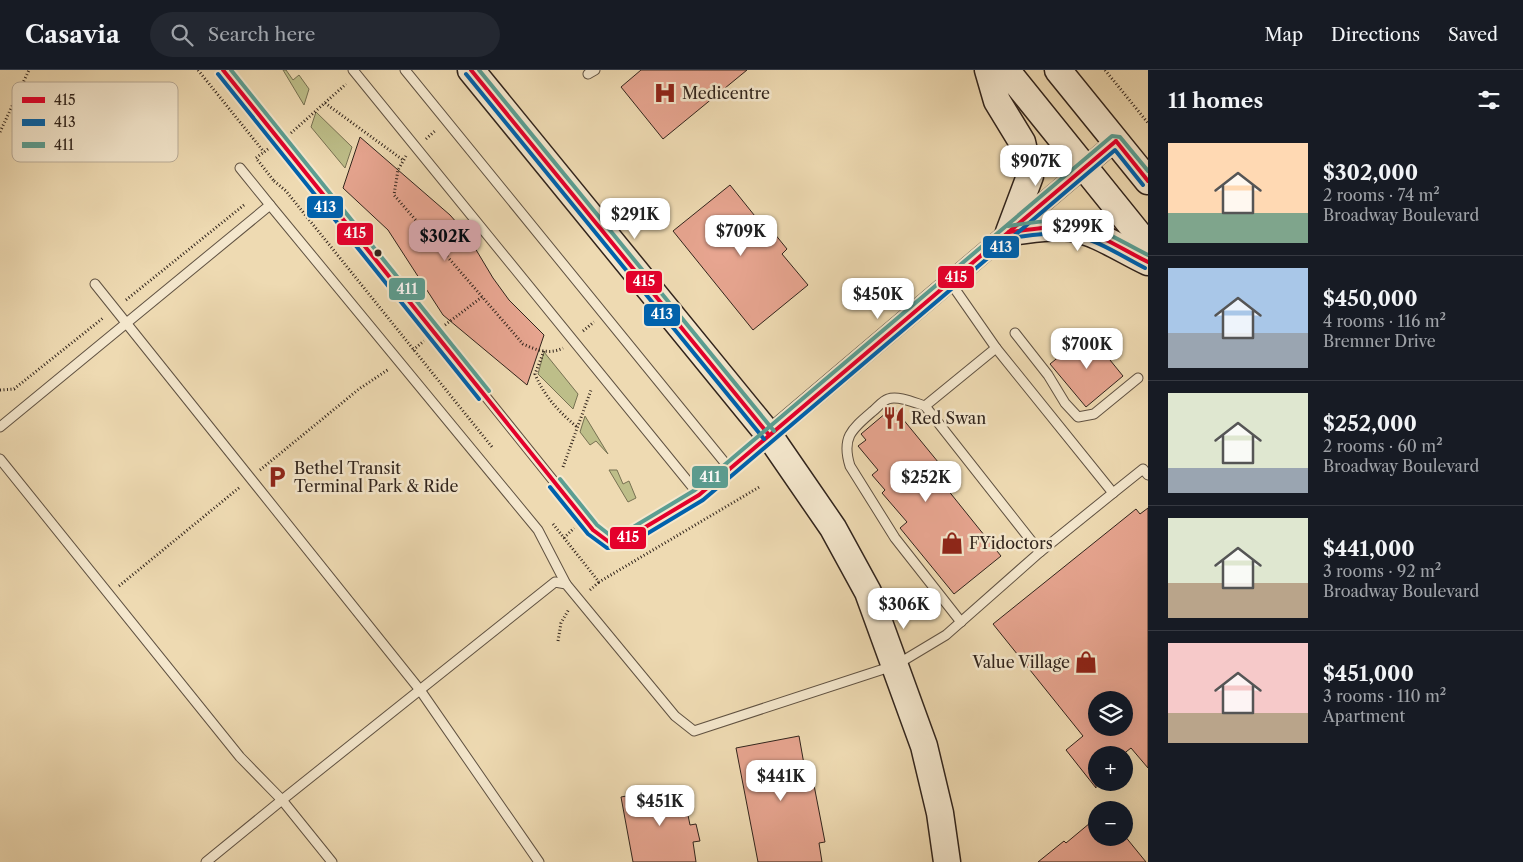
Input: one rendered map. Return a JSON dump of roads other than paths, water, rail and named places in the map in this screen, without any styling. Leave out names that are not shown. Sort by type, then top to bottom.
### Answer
[{"type":"street","points":[[471,70],[769,434],[833,528],[868,592],[924,746],[940,813],[948,862]]},
{"type":"street","points":[[988,70],[997,101],[1022,142],[1030,176],[1009,232]]},
{"type":"street","points":[[1006,70],[1148,246]]},
{"type":"street","points":[[1058,70],[1148,181]]},
{"type":"street","points":[[769,434],[1009,232],[1084,166],[1116,141]]},
{"type":"street","points":[[1009,232],[1072,228],[1091,234],[1148,262]]},
{"type":"lane","points":[[223,70],[588,524],[609,542],[622,541],[699,495],[769,434]]},
{"type":"lane","points":[[353,70],[699,495]]},
{"type":"lane","points":[[405,70],[730,469]]},
{"type":"lane","points":[[240,168],[538,530],[566,584],[675,716],[694,730],[896,665],[946,635],[1040,552],[1143,469],[1148,475]]},
{"type":"lane","points":[[0,427],[270,205]]},
{"type":"lane","points":[[950,282],[996,348],[1113,493]]},
{"type":"lane","points":[[95,284],[420,690],[539,862]]},
{"type":"lane","points":[[1015,333],[1048,375],[1065,403],[1078,417],[1094,414],[1138,378]]},
{"type":"lane","points":[[925,406],[996,348]]},
{"type":"lane","points":[[961,622],[895,538],[850,466],[846,454],[847,443],[853,428],[887,399],[895,398],[925,406],[1040,552]]},
{"type":"lane","points":[[0,460],[240,757],[282,800],[332,862]]},
{"type":"lane","points":[[206,862],[555,582],[566,584]]},
{"type":"place","name":"Medicentre","points":[[665,93]]},
{"type":"place","name":"Red Swan","points":[[894,418]]},
{"type":"place","name":"Bethel Transit Terminal Park & Ride","points":[[277,477]]},
{"type":"place","name":"FYidoctors","points":[[952,543]]},
{"type":"place","name":"Value Village","points":[[1086,662]]}]
